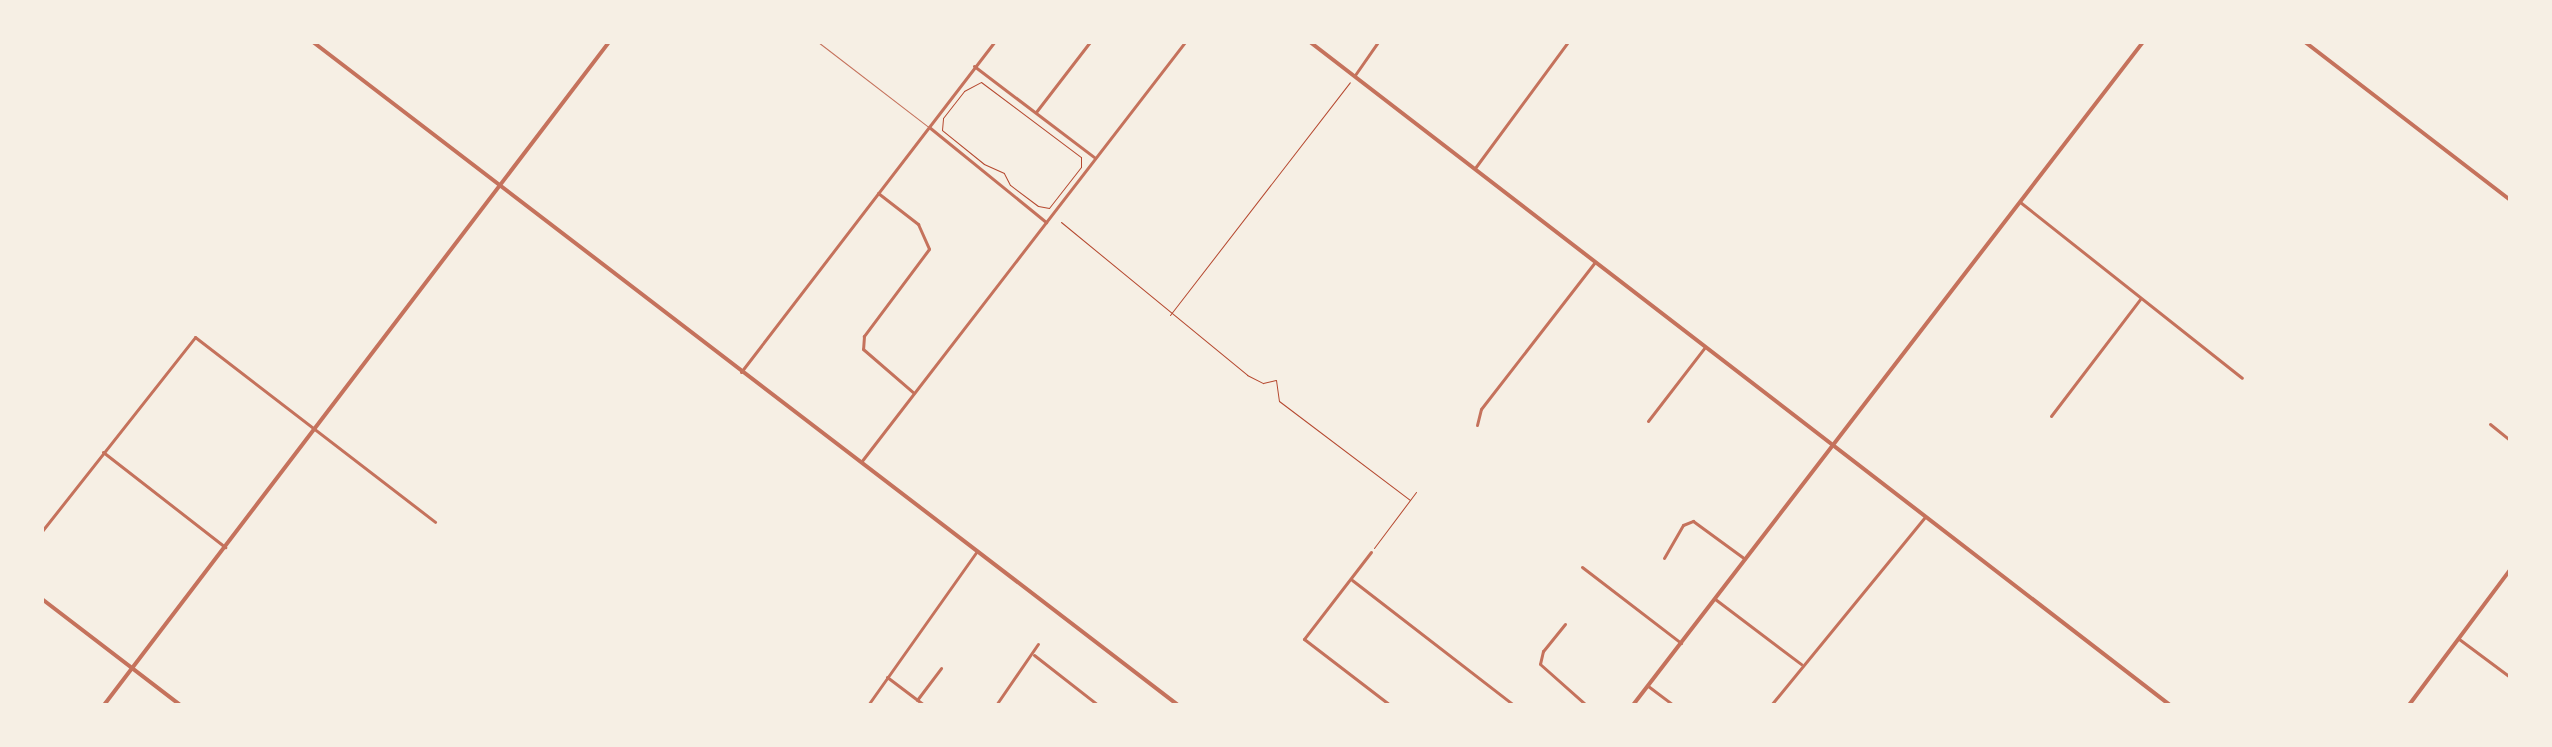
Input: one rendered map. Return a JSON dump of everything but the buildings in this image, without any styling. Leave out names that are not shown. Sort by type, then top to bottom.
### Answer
[{"type":"street","points":[[313,42],[1178,705]]},
{"type":"street","points":[[104,705],[609,42]]},
{"type":"street","points":[[741,372],[994,42]]},
{"type":"street","points":[[1036,113],[1090,42]]},
{"type":"street","points":[[861,462],[1185,42]]},
{"type":"street","points":[[1310,42],[2170,705]]},
{"type":"street","points":[[1354,77],[1378,42]]},
{"type":"street","points":[[1475,169],[1568,42]]},
{"type":"street","points":[[1633,705],[2143,42]]},
{"type":"street","points":[[2305,42],[2510,200]]},
{"type":"street","points":[[974,66],[1095,158]]},
{"type":"street","points":[[929,127],[1046,222]]},
{"type":"street","points":[[878,193],[926,236],[929,249],[864,336],[863,349],[914,393]]},
{"type":"street","points":[[2020,202],[2242,378]]},
{"type":"street","points":[[1477,425],[1481,409],[1595,262]]},
{"type":"street","points":[[2051,416],[2141,298]]},
{"type":"street","points":[[42,531],[195,337],[435,522]]},
{"type":"street","points":[[1648,421],[1705,347]]},
{"type":"street","points":[[2490,424],[2510,440]]},
{"type":"street","points":[[103,452],[225,547]]},
{"type":"street","points":[[1771,705],[1831,626],[1865,596],[1926,516]]},
{"type":"street","points":[[1664,558],[1683,525],[1693,521],[1745,559]]},
{"type":"street","points":[[868,705],[977,551]]},
{"type":"street","points":[[1371,552],[1304,639],[1390,705]]},
{"type":"street","points":[[1582,567],[1681,643]]},
{"type":"street","points":[[2409,705],[2510,570]]},
{"type":"street","points":[[1351,579],[1514,705]]},
{"type":"street","points":[[42,599],[180,705]]},
{"type":"street","points":[[1715,599],[1802,664]]},
{"type":"street","points":[[1565,624],[1541,655],[1544,672],[1586,705]]},
{"type":"street","points":[[2458,638],[2510,677]]},
{"type":"street","points":[[996,705],[1034,655],[1038,644]]},
{"type":"street","points":[[1034,655],[1091,703],[1098,705]]},
{"type":"street","points":[[917,700],[941,668]]},
{"type":"street","points":[[887,677],[924,705]]},
{"type":"street","points":[[1648,686],[1673,705]]},
{"type":"lane","points":[[818,42],[929,127]]},
{"type":"path","points":[[1170,316],[1354,77]]},
{"type":"path","points":[[981,82],[1074,150],[1082,161],[1054,203],[1043,209],[1010,185],[1004,173],[984,164],[946,135],[941,126],[969,86],[981,82]]},
{"type":"path","points":[[1061,222],[1170,316],[1247,375],[1263,383],[1276,380],[1279,401],[1410,500]]},
{"type":"path","points":[[1371,552],[1416,492]]}]
